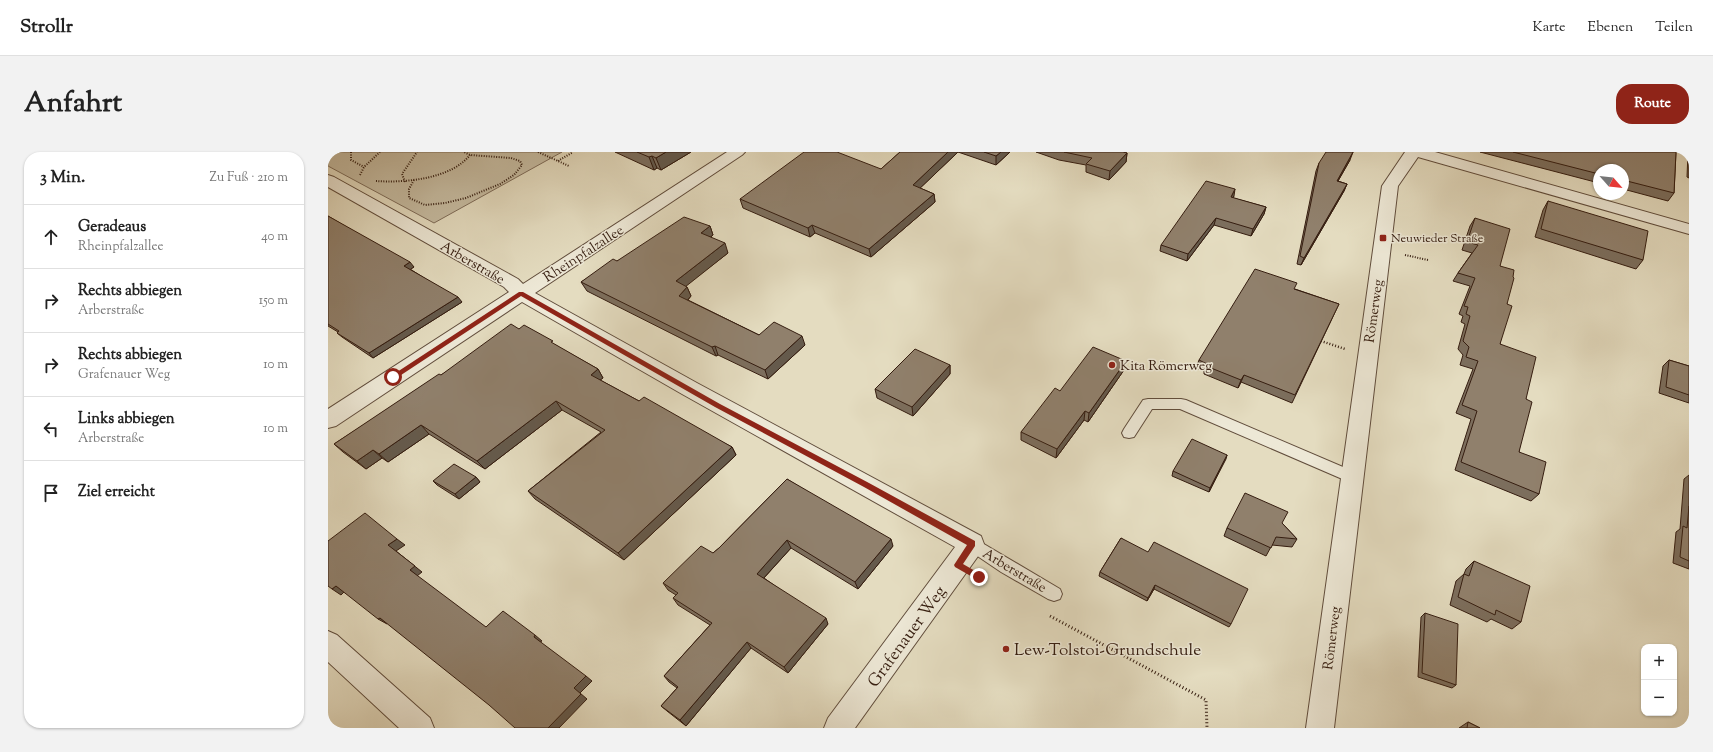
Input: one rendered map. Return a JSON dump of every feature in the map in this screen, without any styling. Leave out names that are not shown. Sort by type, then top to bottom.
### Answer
[{"type":"street","name":"Rheinpfalzallee","points":[[328,420],[737,152]]},
{"type":"street","name":"Römerweg","points":[[1320,728],[1390,186],[1414,152]]},
{"type":"street","points":[[1418,152],[1689,229]]},
{"type":"street","name":"Arberstraße","points":[[328,180],[511,283],[521,293],[718,406],[867,485],[972,544]]},
{"type":"street","name":"Grafenauer Weg","points":[[838,728],[972,544]]},
{"type":"street","points":[[328,644],[420,728]]},
{"type":"lane","points":[[1129,433],[1148,404],[1181,404],[1352,477]]},
{"type":"lane","name":"Arberstraße","points":[[972,544],[1007,567],[1054,594]]},
{"type":"path","points":[[351,152],[351,160],[364,167]]},
{"type":"path","points":[[365,178],[360,175],[364,167],[380,152]]},
{"type":"path","points":[[406,182],[402,174],[417,152]]},
{"type":"path","points":[[414,180],[409,189],[409,198],[425,205],[445,203],[486,191],[514,175],[522,165],[520,161],[511,158],[470,155],[464,152]]},
{"type":"path","points":[[538,152],[569,166]]},
{"type":"path","points":[[557,161],[573,152]]},
{"type":"path","points":[[371,180],[386,183],[414,180],[457,168],[468,159],[470,155]]},
{"type":"path","points":[[1313,339],[1341,348]]},
{"type":"path","name":"Arberstraße","points":[[1049,615],[1206,700],[1207,728]]},
{"type":"shaded area","points":[[328,152],[562,152],[434,223],[328,166]]},
{"type":"building","points":[[637,152],[666,152],[656,158]]},
{"type":"building","points":[[804,152],[837,152],[881,169],[900,152],[948,152],[913,185],[934,194],[869,249],[812,225],[808,228],[740,199]]},
{"type":"building","points":[[984,152],[1001,152],[996,156]]},
{"type":"building","points":[[1064,152],[1127,153],[1110,171],[1086,164],[1092,158]]},
{"type":"building","points":[[1326,152],[1353,152],[1337,181],[1347,184],[1304,258],[1300,256],[1319,163]]},
{"type":"building","points":[[1513,152],[1676,152],[1674,193],[1629,182],[1629,164],[1593,164],[1593,172]]},
{"type":"building","points":[[1206,181],[1235,189],[1231,197],[1266,207],[1253,229],[1216,218],[1188,254],[1161,245]]},
{"type":"building","points":[[1548,201],[1648,231],[1643,260],[1541,229]]},
{"type":"building","points":[[328,216],[410,262],[404,266],[458,297],[369,353],[337,333],[339,331],[328,324]]},
{"type":"building","points":[[684,217],[710,226],[701,233],[725,243],[676,281],[687,287],[679,296],[759,335],[774,322],[802,336],[765,370],[715,346],[712,347],[581,282],[613,259],[617,261]]},
{"type":"building","points":[[1475,218],[1510,229],[1500,266],[1514,270],[1514,278],[1507,304],[1512,306],[1500,344],[1536,357],[1526,399],[1532,402],[1519,452],[1546,462],[1539,494],[1461,462],[1477,411],[1462,405],[1478,361],[1466,357],[1469,347],[1463,341],[1470,316],[1466,314],[1468,307],[1464,306],[1475,278],[1458,273],[1478,245],[1467,242]]},
{"type":"building","points":[[1255,269],[1297,283],[1294,289],[1339,304],[1295,395],[1244,375],[1241,380],[1206,366],[1207,364],[1199,360]]},
{"type":"building","points":[[511,324],[519,329],[524,325],[598,369],[591,375],[639,401],[644,397],[732,447],[618,553],[528,491],[605,430],[556,401],[477,461],[421,425],[379,454],[373,450],[357,461],[334,444],[439,374],[441,375]]},
{"type":"building","points":[[1093,347],[1126,361],[1089,413],[1085,411],[1057,449],[1021,432],[1055,388],[1060,391]]},
{"type":"building","points":[[915,349],[950,365],[912,407],[875,389]]},
{"type":"building","points":[[1669,360],[1689,366],[1689,395],[1666,387]]},
{"type":"building","points":[[1192,439],[1227,455],[1210,488],[1173,471]]},
{"type":"building","points":[[454,464],[476,477],[455,494],[433,481]]},
{"type":"building","points":[[787,479],[891,539],[855,582],[787,540],[757,574],[826,618],[784,667],[747,642],[680,720],[661,706],[678,687],[664,676],[712,623],[673,598],[678,593],[663,583],[701,546],[713,553],[719,548]]},
{"type":"building","points":[[1245,493],[1288,512],[1282,523],[1297,539],[1276,537],[1271,548],[1227,528]]},
{"type":"building","points":[[1689,506],[1689,561],[1680,557],[1683,526],[1687,528]]},
{"type":"building","points":[[365,513],[397,539],[388,545],[415,566],[410,570],[486,627],[503,611],[535,635],[534,637],[586,676],[574,688],[581,694],[548,728],[515,728],[489,705],[380,618],[378,619],[336,586],[332,589],[328,586],[328,541]]},
{"type":"building","points":[[1121,538],[1148,552],[1154,542],[1248,589],[1231,624],[1155,585],[1148,598],[1100,572]]},
{"type":"building","points":[[1474,561],[1530,586],[1521,622],[1496,610],[1495,615],[1458,597],[1464,574],[1469,576]]},
{"type":"building","points":[[1425,613],[1458,624],[1456,685],[1422,673]]},
{"type":"building","points":[[1468,722],[1480,728],[1467,728]]},
{"type":"place","name":"Neuwieder Straße","points":[[1383,238]]},
{"type":"place","name":"Kita Römerweg","points":[[1112,365]]},
{"type":"place","name":"Lew-Tolstoi-Grundschule","points":[[1006,649]]},
{"type":"route","points":[[393,377],[521,293],[718,406],[867,485],[972,544],[958,565],[979,577]]}]
